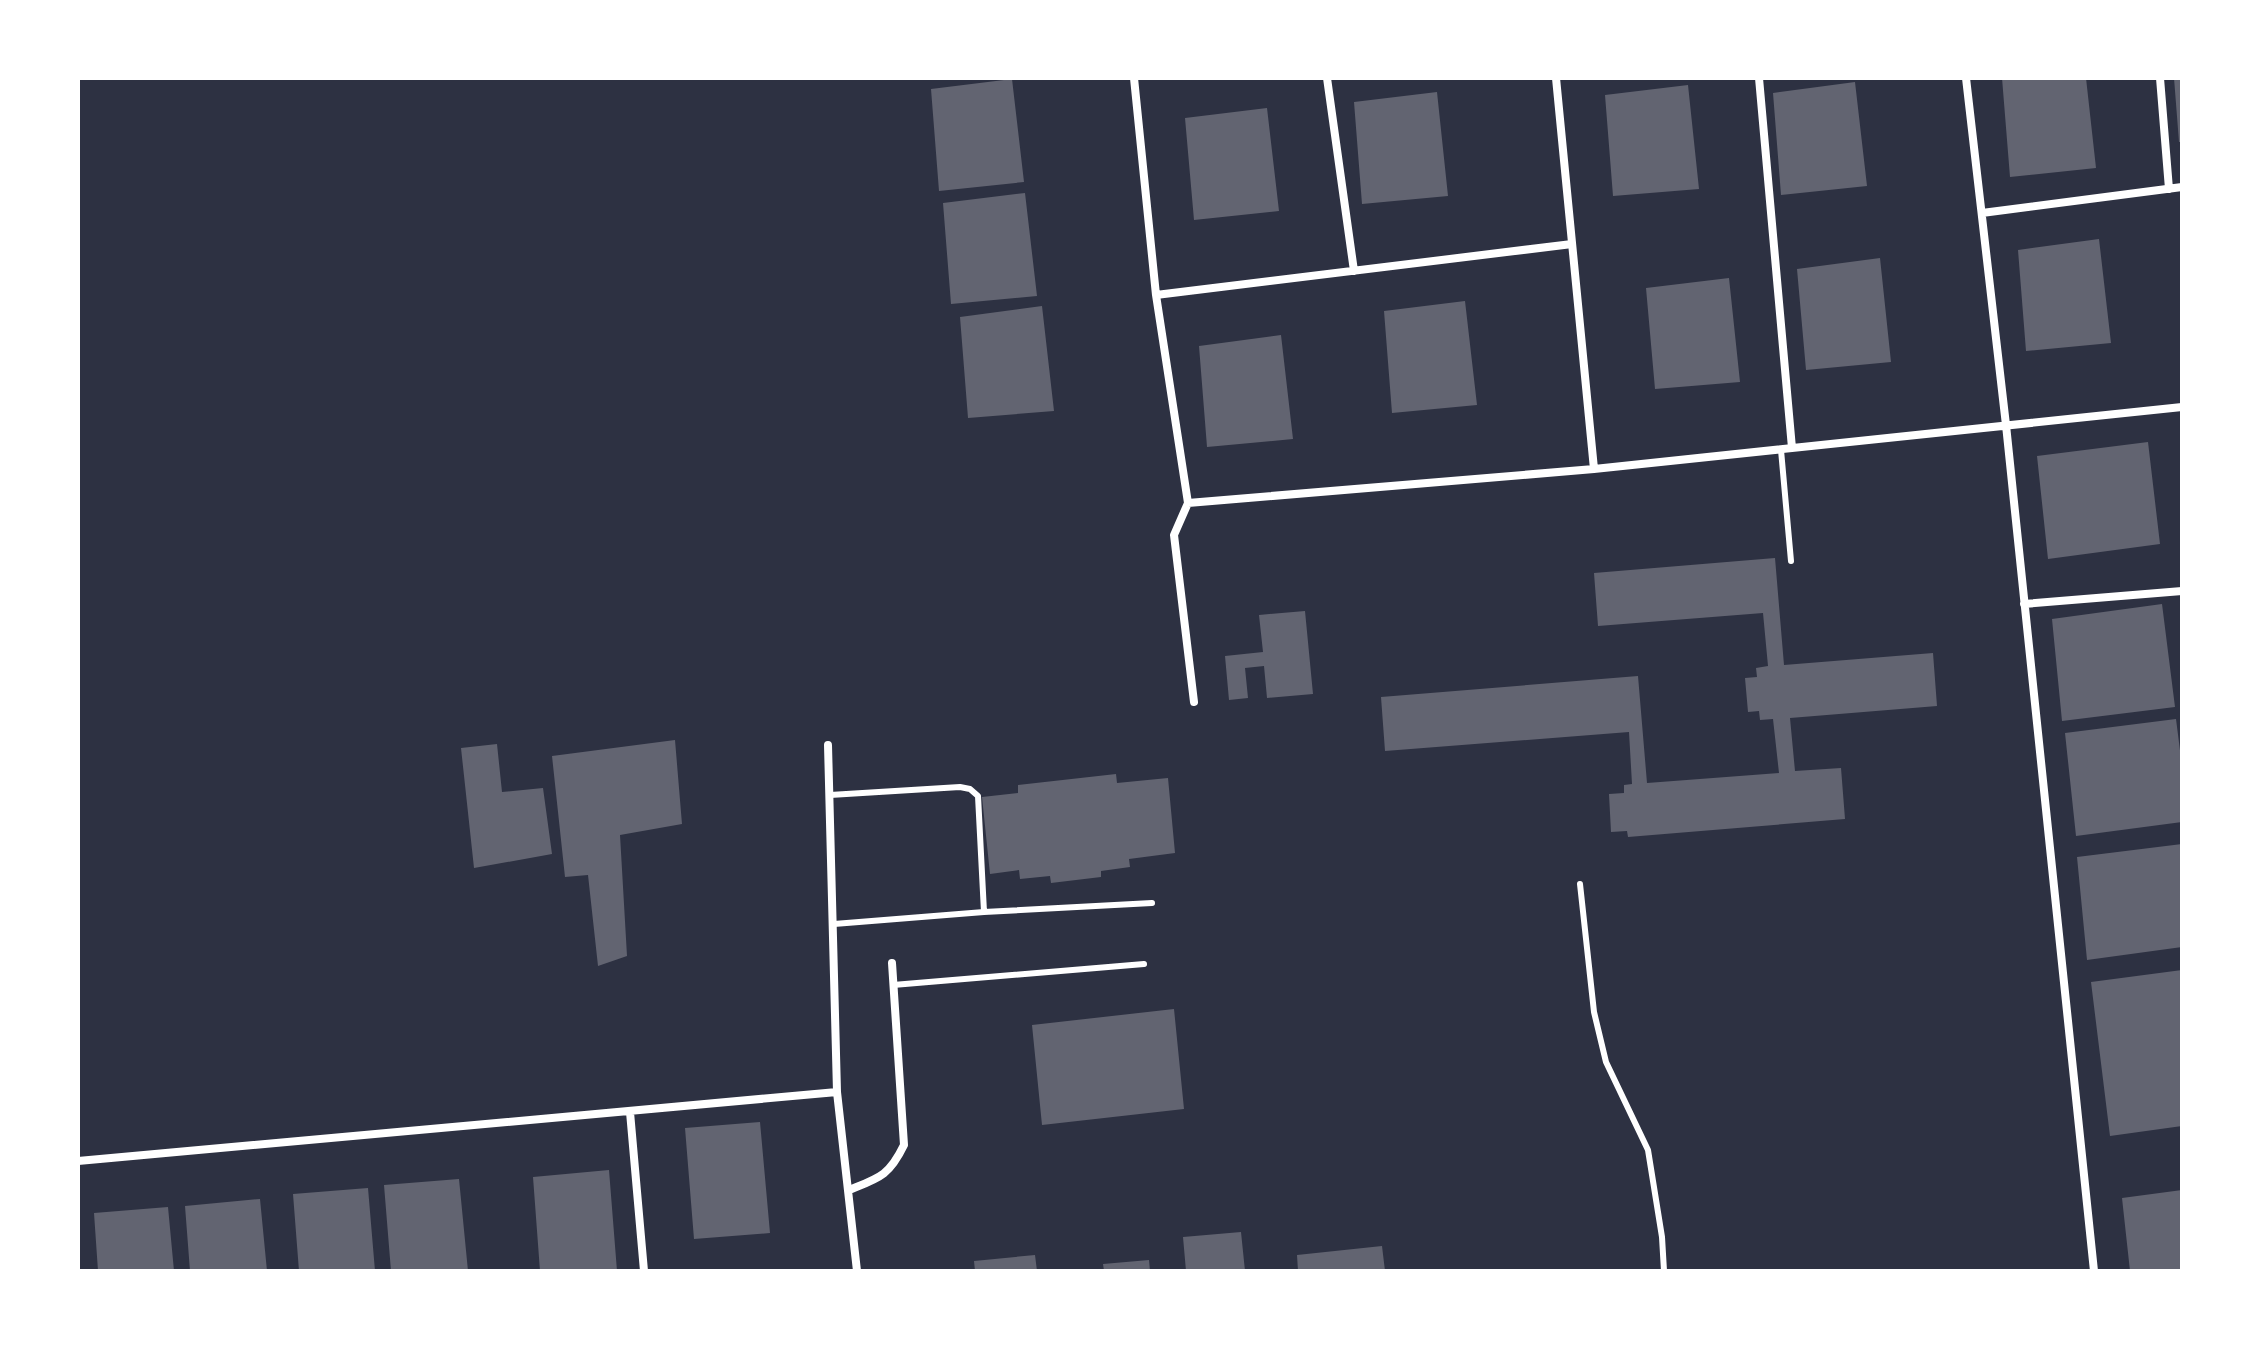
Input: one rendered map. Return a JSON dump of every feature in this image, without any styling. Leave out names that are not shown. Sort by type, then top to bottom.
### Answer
[{"type":"street","points":[[1134,78],[1156,295],[1188,503],[1174,535],[1194,702]]},
{"type":"street","points":[[1327,78],[1354,271]]},
{"type":"street","points":[[1556,78],[1594,469]]},
{"type":"street","points":[[1759,78],[1792,448]]},
{"type":"street","points":[[1966,78],[2006,425],[2094,1271]]},
{"type":"street","points":[[2160,78],[2169,189]]},
{"type":"street","points":[[1982,213],[2182,187]]},
{"type":"street","points":[[1156,295],[1572,244]]},
{"type":"street","points":[[1188,503],[1594,469],[2182,407]]},
{"type":"street","points":[[2024,604],[2182,591]]},
{"type":"street","points":[[828,745],[837,1092],[857,1271]]},
{"type":"street","points":[[849,1190],[881,1178],[894,1165],[904,1145],[892,963]]},
{"type":"street","points":[[78,1161],[837,1092]]},
{"type":"street","points":[[630,1112],[644,1271]]},
{"type":"lane","points":[[1781,450],[1791,561]]},
{"type":"lane","points":[[830,795],[960,787],[970,789],[978,796],[984,912]]},
{"type":"lane","points":[[1580,884],[1594,1012],[1606,1062],[1648,1150],[1662,1237],[1664,1271]]},
{"type":"lane","points":[[834,924],[1152,903]]},
{"type":"lane","points":[[893,985],[1144,964]]},
{"type":"building","points":[[2002,78],[2086,78],[2096,168],[2010,177]]},
{"type":"building","points":[[2174,78],[2182,78],[2182,142],[2179,142]]},
{"type":"building","points":[[1012,79],[1024,182],[939,191],[931,89]]},
{"type":"building","points":[[1855,82],[1867,186],[1781,195],[1773,93]]},
{"type":"building","points":[[1688,85],[1699,189],[1613,196],[1605,95]]},
{"type":"building","points":[[1437,92],[1448,196],[1362,204],[1354,102]]},
{"type":"building","points":[[1267,108],[1279,211],[1194,220],[1185,118]]},
{"type":"building","points":[[1025,193],[1037,296],[951,304],[943,203]]},
{"type":"building","points":[[2099,239],[2111,343],[2026,351],[2018,250]]},
{"type":"building","points":[[1880,258],[1891,362],[1806,370],[1797,269]]},
{"type":"building","points":[[1729,278],[1740,382],[1655,389],[1646,288]]},
{"type":"building","points":[[1465,301],[1477,405],[1392,413],[1384,311]]},
{"type":"building","points":[[1042,306],[1054,411],[968,418],[960,317]]},
{"type":"building","points":[[1281,335],[1293,439],[1207,447],[1199,346]]},
{"type":"building","points":[[2148,442],[2160,544],[2048,559],[2037,456]]},
{"type":"building","points":[[1775,558],[1784,665],[1933,653],[1937,706],[1790,718],[1795,771],[1841,768],[1845,819],[1628,837],[1627,831],[1611,832],[1609,794],[1624,793],[1624,785],[1632,784],[1629,732],[1385,751],[1381,697],[1638,676],[1647,783],[1779,773],[1773,719],[1760,720],[1759,711],[1748,712],[1745,678],[1757,677],[1756,668],[1768,666],[1763,613],[1598,626],[1594,573]]},
{"type":"building","points":[[2162,604],[2175,707],[2062,721],[2052,619]]},
{"type":"building","points":[[1305,611],[1313,694],[1267,698],[1264,666],[1245,668],[1248,698],[1229,700],[1225,656],[1263,652],[1259,615]]},
{"type":"building","points":[[2176,719],[2182,766],[2182,822],[2076,836],[2065,733]]},
{"type":"building","points":[[675,740],[682,824],[620,835],[627,956],[598,966],[588,875],[565,877],[552,756]]},
{"type":"building","points":[[497,744],[502,792],[543,788],[552,854],[474,868],[461,748]]},
{"type":"building","points":[[1116,774],[1117,783],[1168,778],[1175,853],[1129,859],[1130,867],[1101,871],[1101,877],[1051,883],[1050,876],[1020,879],[1019,870],[990,874],[982,797],[1018,793],[1018,785]]},
{"type":"building","points":[[2182,844],[2182,947],[2087,960],[2077,857]]},
{"type":"building","points":[[2182,970],[2182,1126],[2110,1136],[2091,982]]},
{"type":"building","points":[[1174,1009],[1184,1109],[1042,1125],[1032,1025]]},
{"type":"building","points":[[760,1122],[770,1233],[694,1239],[685,1128]]},
{"type":"building","points":[[609,1170],[617,1271],[540,1271],[533,1177]]},
{"type":"building","points":[[459,1179],[468,1271],[391,1271],[384,1185]]},
{"type":"building","points":[[368,1188],[375,1271],[299,1271],[293,1194]]},
{"type":"building","points":[[2182,1190],[2182,1271],[2130,1271],[2122,1198]]},
{"type":"building","points":[[260,1199],[267,1271],[190,1271],[185,1206]]},
{"type":"building","points":[[168,1207],[174,1271],[98,1271],[94,1213]]},
{"type":"building","points":[[1241,1232],[1245,1271],[1186,1271],[1183,1237]]},
{"type":"building","points":[[1382,1246],[1385,1271],[1298,1271],[1297,1255]]},
{"type":"building","points":[[1035,1255],[1037,1271],[975,1271],[974,1261]]},
{"type":"building","points":[[1149,1260],[1150,1271],[1104,1271],[1103,1264]]}]
